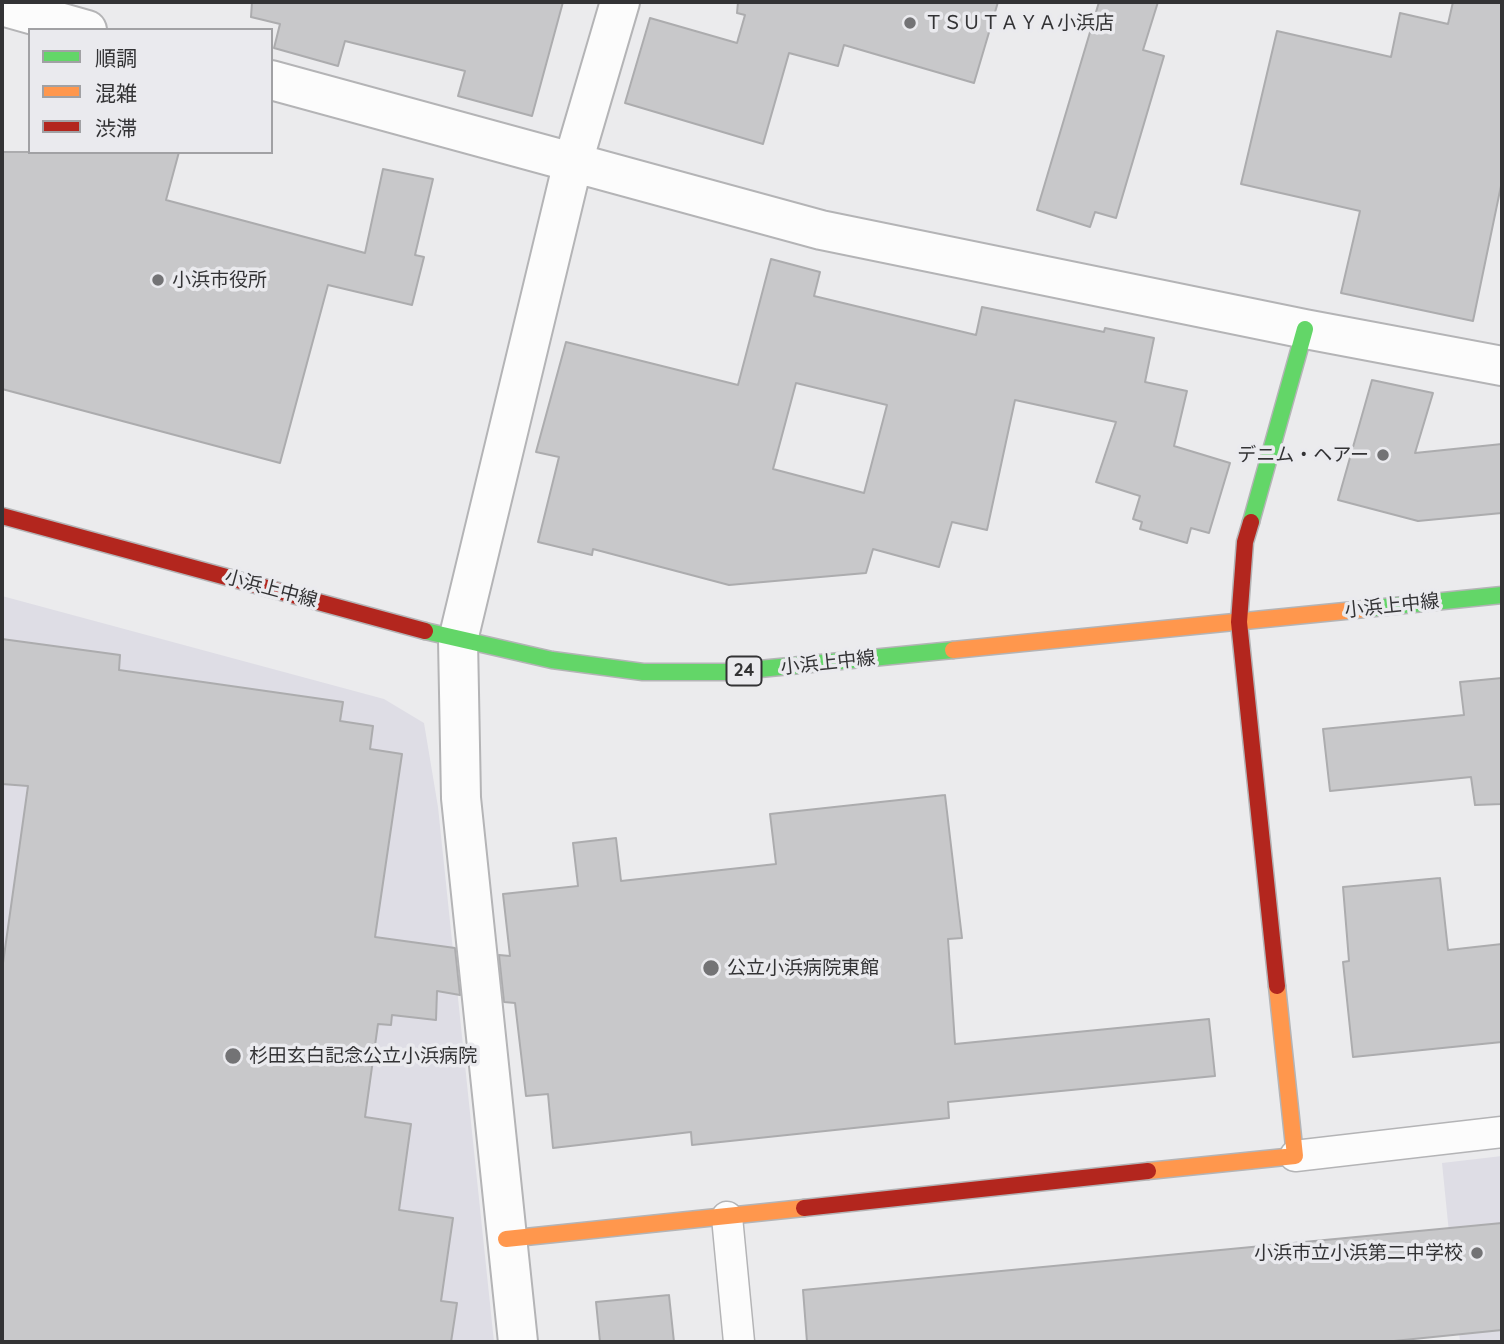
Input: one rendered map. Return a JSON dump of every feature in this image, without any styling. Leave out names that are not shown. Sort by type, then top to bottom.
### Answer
[{"type":"street","points":[[518,1342],[461,798],[458,640],[573,162],[620,2]]},
{"type":"street","points":[[2,6],[81,28]]},
{"type":"street","points":[[273,81],[821,230],[1305,329],[1502,365]]},
{"type":"street","points":[[506,1239],[1295,1156],[1239,622],[1245,542],[1305,329]]},
{"type":"street","name":"小浜上中線","points":[[2,516],[458,640],[552,660],[643,672],[729,672],[1502,595]]},
{"type":"lane","points":[[1295,1156],[1502,1132]]},
{"type":"lane","points":[[727,1217],[739,1342]]},
{"type":"shaded area","name":"杉田玄白記念公立小浜病院","points":[[2,596],[384,699],[424,723],[438,807],[494,1342],[2,1342]]},
{"type":"shaded area","name":"小浜市立小浜第二中学校","points":[[1502,1156],[1502,1342],[1460,1342],[1442,1163]]},
{"type":"building","points":[[252,2],[563,2],[532,116],[458,96],[465,71],[345,41],[338,66],[274,48],[280,24],[251,17]]},
{"type":"building","points":[[738,2],[998,2],[974,83],[844,45],[838,66],[789,53],[763,144],[625,103],[650,18],[737,43],[745,15],[737,13]]},
{"type":"building","points":[[1099,2],[1158,2],[1143,50],[1164,56],[1116,218],[1095,212],[1090,227],[1037,210]]},
{"type":"building","points":[[1453,2],[1502,2],[1502,181],[1473,321],[1341,293],[1360,211],[1241,184],[1277,31],[1391,57],[1400,13],[1448,24]]},
{"type":"building","name":"小浜市役所","points":[[2,152],[178,154],[166,200],[365,253],[383,169],[433,179],[415,255],[424,257],[412,305],[328,285],[280,463],[2,389]]},
{"type":"building","points":[[771,259],[820,272],[814,296],[976,335],[982,307],[1104,332],[1105,328],[1154,338],[1145,382],[1187,391],[1174,446],[1230,463],[1209,533],[1191,528],[1187,543],[1140,529],[1142,522],[1133,519],[1140,496],[1096,482],[1116,422],[1015,400],[987,530],[952,522],[939,567],[873,549],[866,573],[729,585],[593,549],[592,555],[538,542],[559,457],[536,452],[566,342],[738,385]],"holes":[[[796,383],[887,405],[864,493],[773,469]]]},
{"type":"building","points":[[1372,380],[1433,393],[1415,453],[1502,444],[1502,513],[1418,521],[1338,500]]},
{"type":"building","name":"杉田玄白記念公立小浜病院","points":[[2,639],[120,655],[119,670],[343,702],[340,721],[373,726],[370,749],[402,754],[375,937],[455,948],[460,995],[437,991],[436,1020],[392,1015],[391,1025],[378,1024],[365,1117],[411,1124],[399,1210],[453,1218],[441,1301],[457,1303],[451,1342],[2,1342],[2,970],[28,786],[2,784]]},
{"type":"building","points":[[1502,678],[1502,804],[1475,805],[1471,777],[1330,791],[1323,729],[1464,715],[1460,682]]},
{"type":"building","name":"公立小浜病院東館","points":[[945,795],[962,938],[948,939],[955,1044],[1209,1019],[1215,1076],[948,1102],[949,1118],[692,1145],[691,1132],[553,1148],[548,1094],[526,1096],[515,1003],[504,1002],[499,955],[510,956],[503,894],[578,886],[573,843],[616,838],[621,881],[776,864],[770,814]]},
{"type":"building","points":[[1440,878],[1448,950],[1502,944],[1502,1042],[1353,1057],[1343,962],[1349,961],[1343,887]]},
{"type":"building","points":[[1502,1223],[1502,1330],[1384,1342],[807,1342],[803,1290]]},
{"type":"building","points":[[669,1295],[674,1342],[600,1342],[596,1302]]},
{"type":"traffic: fast","points":[[1251,522],[1305,329]]},
{"type":"traffic: fast","points":[[1365,609],[1502,595]]},
{"type":"traffic: fast","points":[[425,631],[552,660],[643,672],[729,672],[953,650]]},
{"type":"traffic: slow","points":[[953,650],[1365,609]]},
{"type":"traffic: slow","points":[[1148,1171],[1295,1156],[1277,986]]},
{"type":"traffic: slow","points":[[506,1239],[804,1208]]},
{"type":"traffic: jam","points":[[2,516],[425,631]]},
{"type":"traffic: jam","points":[[1251,522],[1245,542],[1239,622],[1277,986]]},
{"type":"traffic: jam","points":[[804,1208],[1148,1171]]},
{"type":"place","name":"ＴＳＵＴＡＹＡ小浜店","points":[[910,23]]},
{"type":"place","name":"小浜市役所","points":[[158,280]]},
{"type":"place","name":"デニム・ヘアー","points":[[1383,455]]},
{"type":"place","name":"公立小浜病院東館","points":[[711,968]]},
{"type":"place","name":"杉田玄白記念公立小浜病院","points":[[233,1056]]},
{"type":"place","name":"小浜市立小浜第二中学校","points":[[1477,1253]]}]
